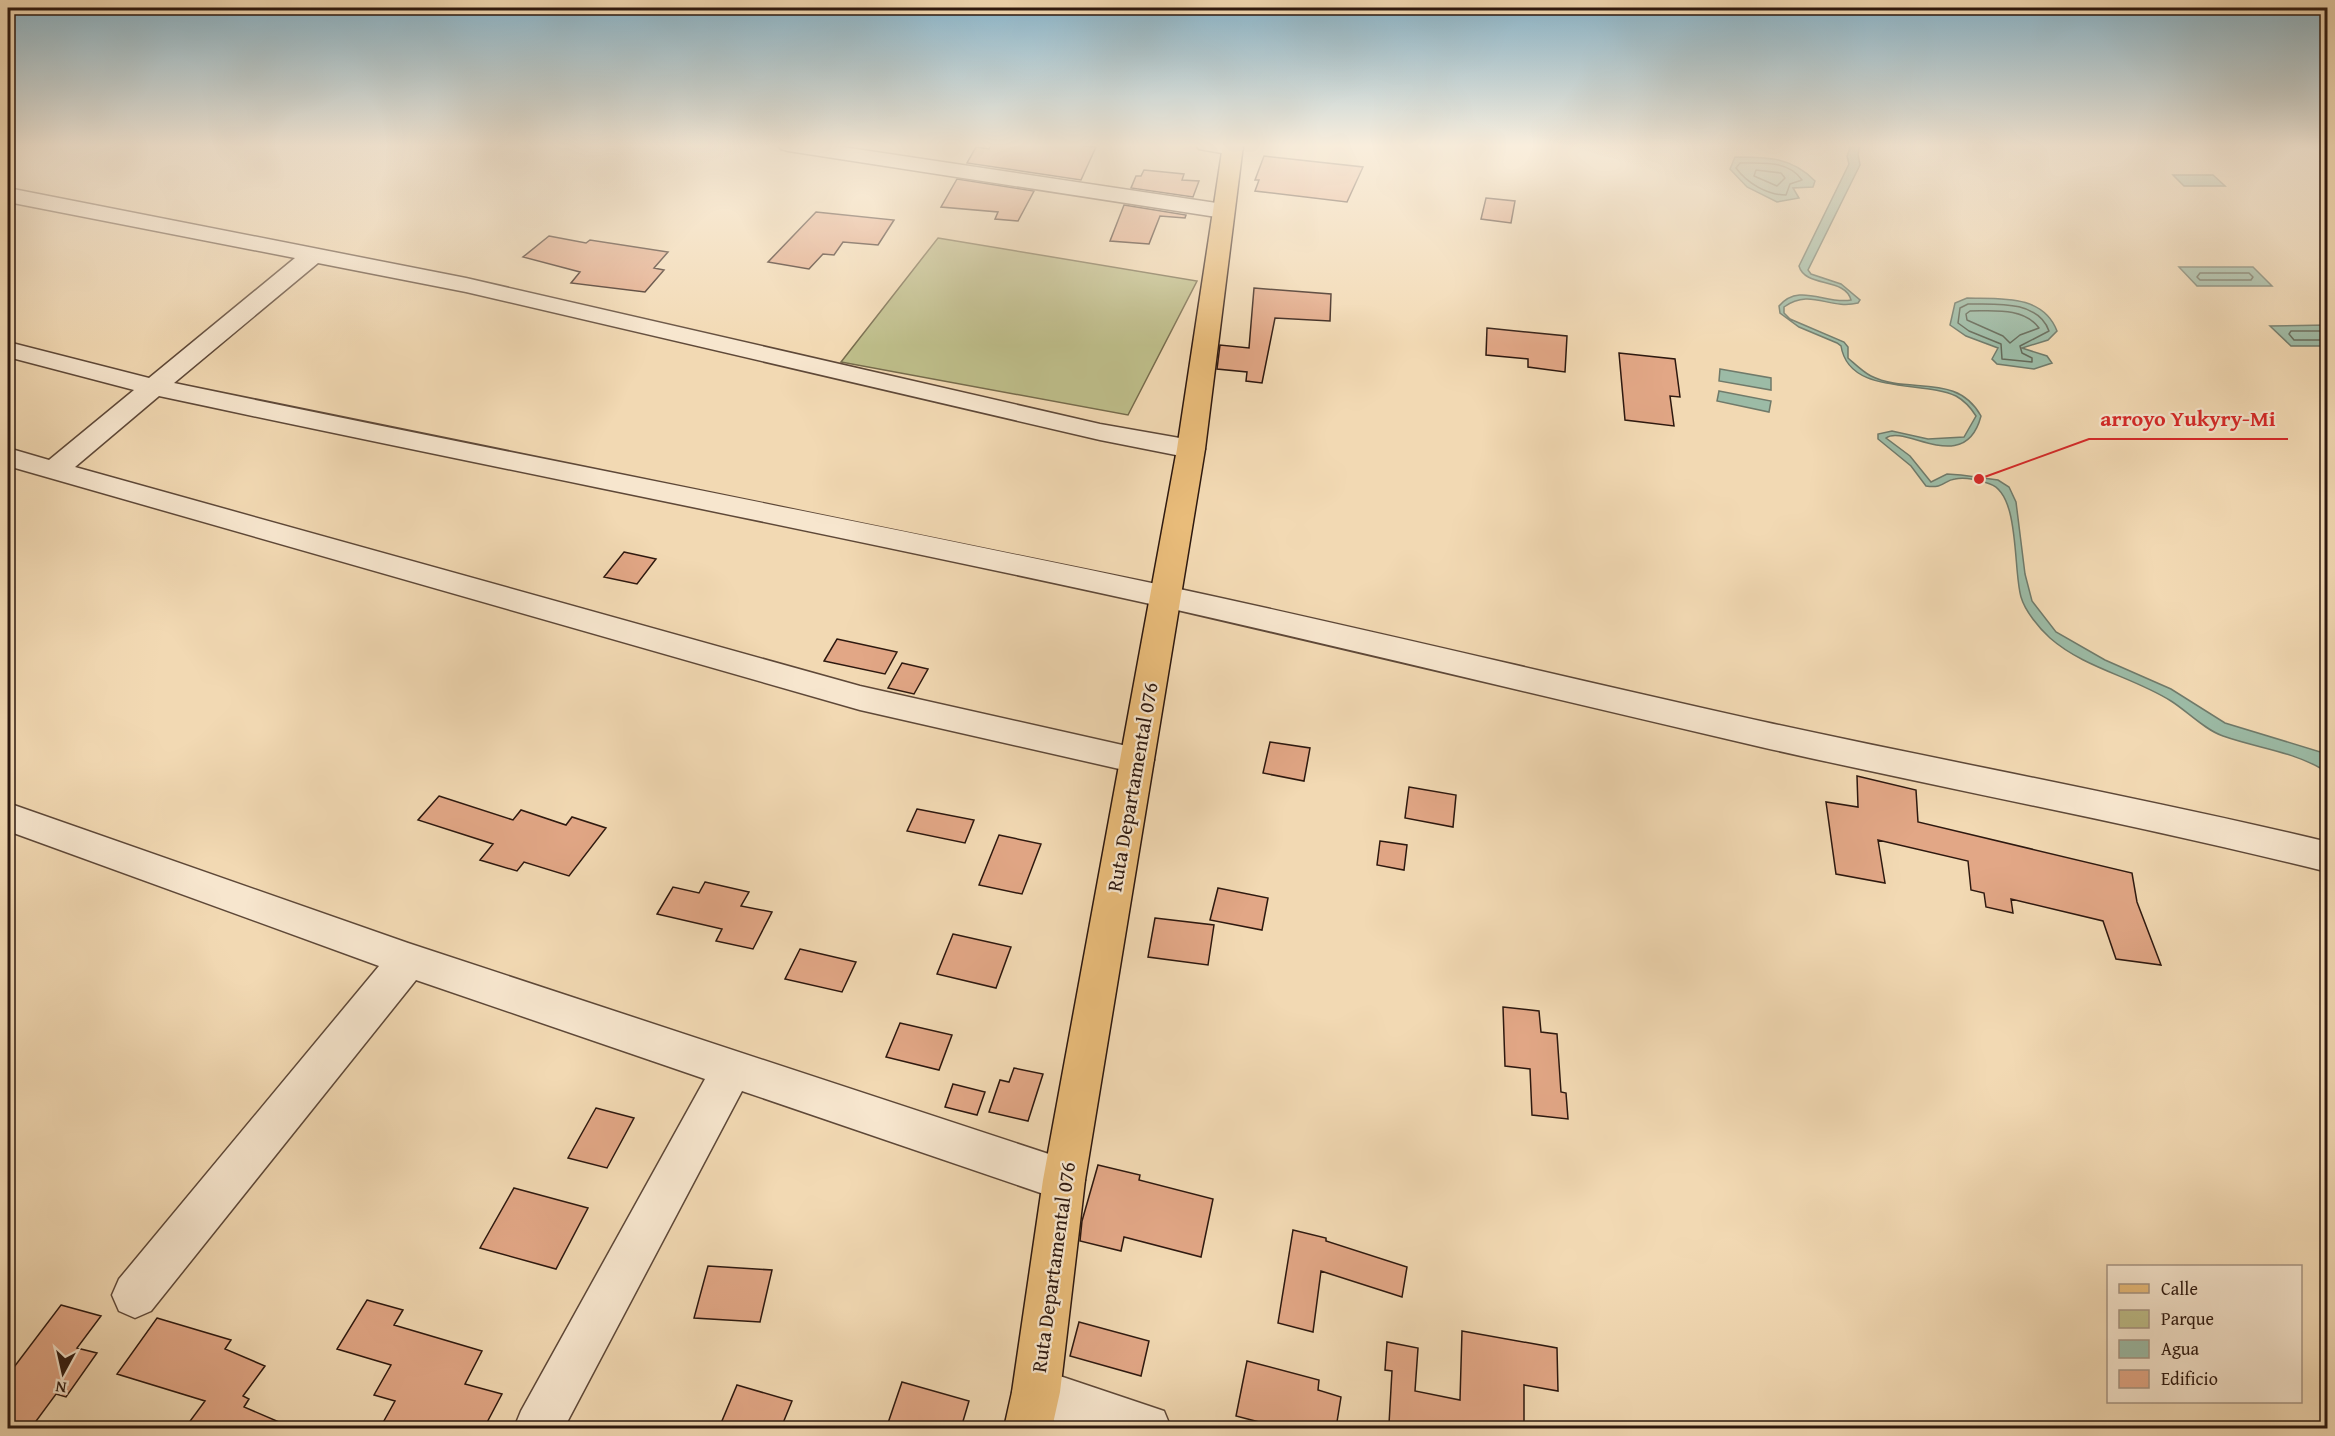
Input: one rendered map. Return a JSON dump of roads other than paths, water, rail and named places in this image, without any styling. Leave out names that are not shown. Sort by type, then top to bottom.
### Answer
[{"type":"main road","name":"Ruta Departamental 076","points":[[1032,1410],[1064,1180],[1191,448],[1222,212]]},
{"type":"street","points":[[94,212],[466,285],[1100,432],[1191,448]]},
{"type":"street","points":[[54,470],[313,255]]},
{"type":"street","points":[[8,349],[154,387],[518,464],[755,509],[1166,597],[1767,735],[2242,836],[2328,857]]},
{"type":"street","points":[[8,457],[860,698],[1137,760]]},
{"type":"street","points":[[8,817],[408,960],[1064,1180]]},
{"type":"street","points":[[135,1295],[408,960]]},
{"type":"street","points":[[538,1428],[732,1070]]},
{"type":"street","points":[[1032,1410],[1147,1428]]},
{"type":"water","points":[[1825,212],[1837,212],[1808,270],[1811,274],[1841,284],[1860,300],[1858,303],[1838,304],[1803,299],[1784,307],[1784,313],[1790,319],[1844,342],[1848,347],[1848,358],[1871,376],[1901,384],[1946,389],[1971,402],[1981,416],[1973,434],[1962,443],[1949,446],[1935,445],[1907,437],[1886,438],[1910,456],[1931,482],[1947,474],[1998,480],[2009,487],[2016,502],[2025,574],[2032,601],[2056,632],[2105,660],[2171,689],[2225,723],[2327,754],[2327,789],[2322,769],[2298,758],[2216,733],[2171,701],[2141,685],[2093,665],[2050,638],[2033,619],[2021,597],[2011,517],[2000,491],[1978,480],[1959,478],[1937,486],[1926,486],[1911,466],[1878,439],[1878,434],[1892,431],[1928,439],[1964,437],[1976,416],[1970,407],[1956,396],[1942,391],[1872,380],[1858,373],[1847,362],[1841,346],[1837,343],[1799,327],[1780,313],[1779,306],[1795,296],[1851,300],[1841,288],[1809,277],[1799,266]]},
{"type":"water","points":[[2179,267],[2253,267],[2272,286],[2197,286]]},
{"type":"water","points":[[1967,298],[2019,301],[2042,310],[2057,331],[2048,340],[2022,348],[2047,356],[2052,363],[2034,369],[1997,364],[1992,359],[1998,348],[1966,336],[1950,325],[1955,303]]},
{"type":"water","points":[[2327,325],[2327,346],[2291,346],[2270,326]]},
{"type":"water","points":[[1720,369],[1771,378],[1771,390],[1719,381]]},
{"type":"water","points":[[1719,391],[1771,401],[1769,412],[1717,401]]},
{"type":"place","name":"arroyo Yukyry-Mi","points":[[1979,479]]}]
